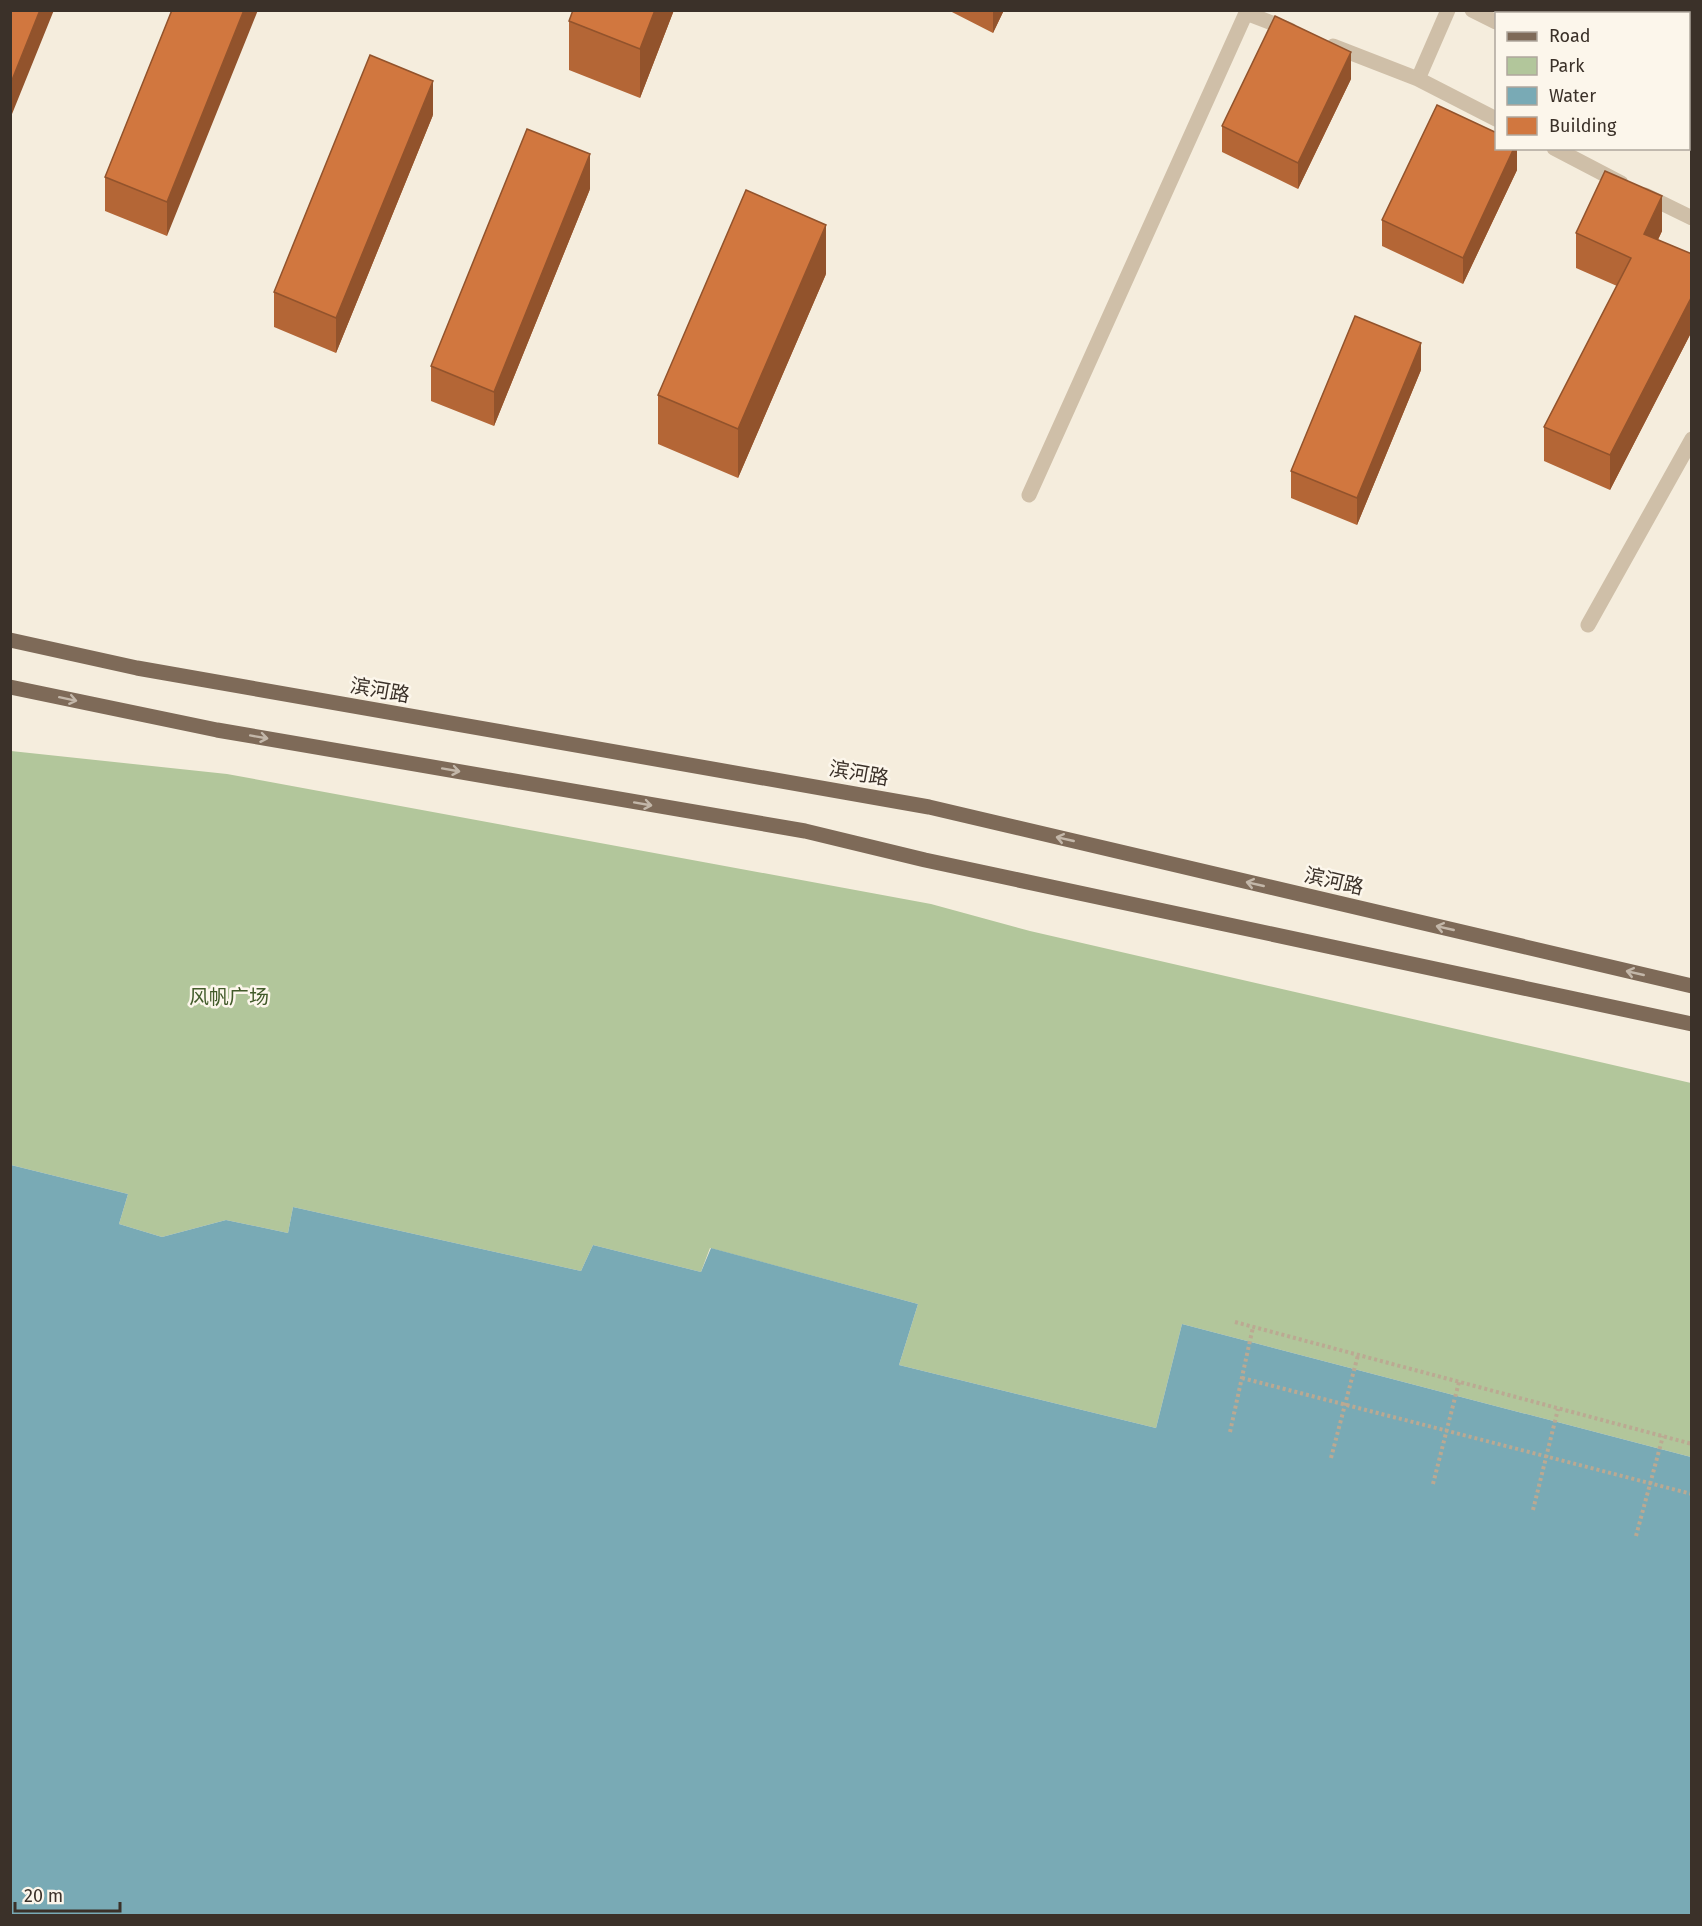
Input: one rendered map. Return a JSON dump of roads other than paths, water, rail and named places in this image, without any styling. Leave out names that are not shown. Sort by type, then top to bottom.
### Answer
[{"type":"main road","name":"滨河路","points":[[10,640],[137,668],[929,807],[1692,986]]},
{"type":"main road","points":[[10,687],[217,730],[805,831],[925,860],[1692,1024]]},
{"type":"street","points":[[1418,79],[1448,10]]},
{"type":"street","points":[[1472,10],[1495,21]]},
{"type":"street","points":[[1029,495],[1246,13],[1300,34]]},
{"type":"street","points":[[1322,42],[1418,79],[1495,118]]},
{"type":"street","points":[[1558,150],[1692,218]]},
{"type":"street","points":[[1588,626],[1692,439]]},
{"type":"water","points":[[11,1165],[128,1194],[119,1224],[162,1237],[226,1220],[288,1233],[293,1207],[581,1271],[593,1245],[701,1272],[711,1248],[918,1304],[899,1365],[1156,1428],[1182,1324],[1691,1457],[1691,1915],[11,1915]]},
{"type":"park label","name":"风帆广场","points":[[229,997]]}]
